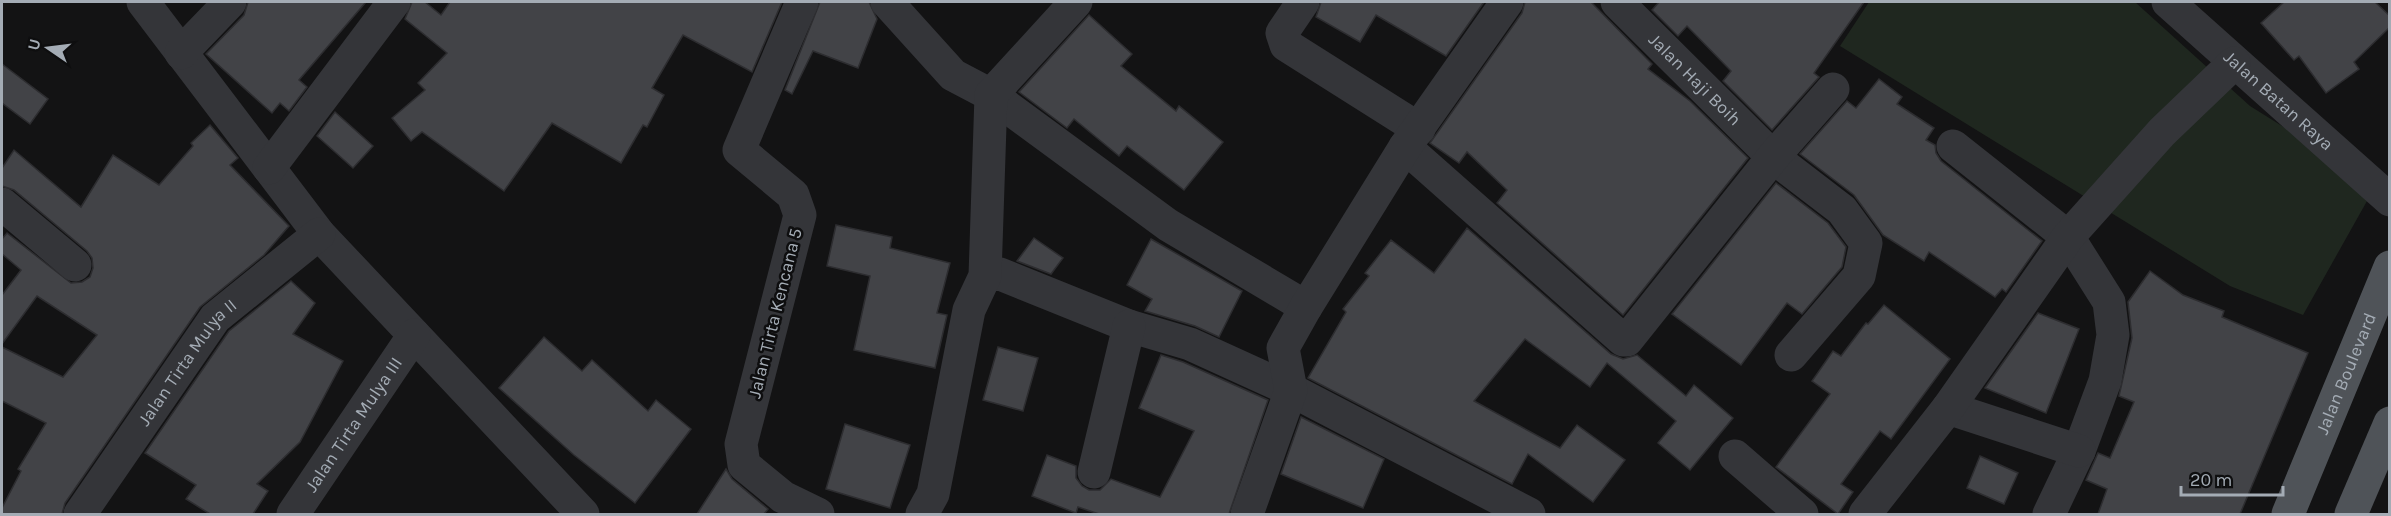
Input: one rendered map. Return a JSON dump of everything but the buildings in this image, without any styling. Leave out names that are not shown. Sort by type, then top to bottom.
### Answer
[{"type":"main road","name":"Jalan Boulevard","points":[[2288,514],[2390,267]]},
{"type":"main road","points":[[2351,514],[2390,423]]},
{"type":"street","points":[[142,2],[319,234],[583,514]]},
{"type":"street","points":[[181,53],[230,2]]},
{"type":"street","points":[[269,168],[394,2]]},
{"type":"street","name":"Jalan Tirta Kencana 5","points":[[802,2],[739,150],[793,195],[800,215],[741,444],[744,465],[783,497],[818,514]]},
{"type":"street","points":[[887,2],[953,75],[991,95],[1168,225],[1306,307]]},
{"type":"street","points":[[922,514],[933,494],[969,310],[985,276],[991,95],[1076,2]]},
{"type":"street","points":[[1303,2],[1282,33],[1286,45],[1412,138],[1623,340],[1631,338],[1773,157],[1833,89]]},
{"type":"street","points":[[1247,514],[1291,390],[1283,348],[1306,307],[1412,138],[1507,2]]},
{"type":"street","name":"Jalan Haji Boih","points":[[1617,2],[1773,157],[1842,210],[1866,243],[1859,276],[1791,355]]},
{"type":"street","name":"Jalan Batan Raya","points":[[2168,2],[2390,200]]},
{"type":"street","points":[[1865,514],[1948,408],[2068,237],[2162,132],[2234,63]]},
{"type":"street","points":[[1953,146],[2068,237],[2109,302],[2113,335],[2105,381],[2079,451],[2049,514]]},
{"type":"street","points":[[2,204],[75,266]]},
{"type":"street","name":"Jalan Tirta Mulya II","points":[[80,514],[215,318],[319,234]]},
{"type":"street","points":[[985,276],[1000,274],[1129,326],[1190,344],[1291,390],[1529,514]]},
{"type":"street","points":[[1094,472],[1129,326]]},
{"type":"street","name":"Jalan Tirta Mulya III","points":[[292,514],[414,335]]},
{"type":"street","points":[[1948,408],[2079,451]]},
{"type":"street","points":[[1735,456],[1802,514]]},
{"type":"shaded area","points":[[1869,2],[2135,2],[2250,106],[2376,185],[2303,315],[2230,286],[1840,46]]}]
